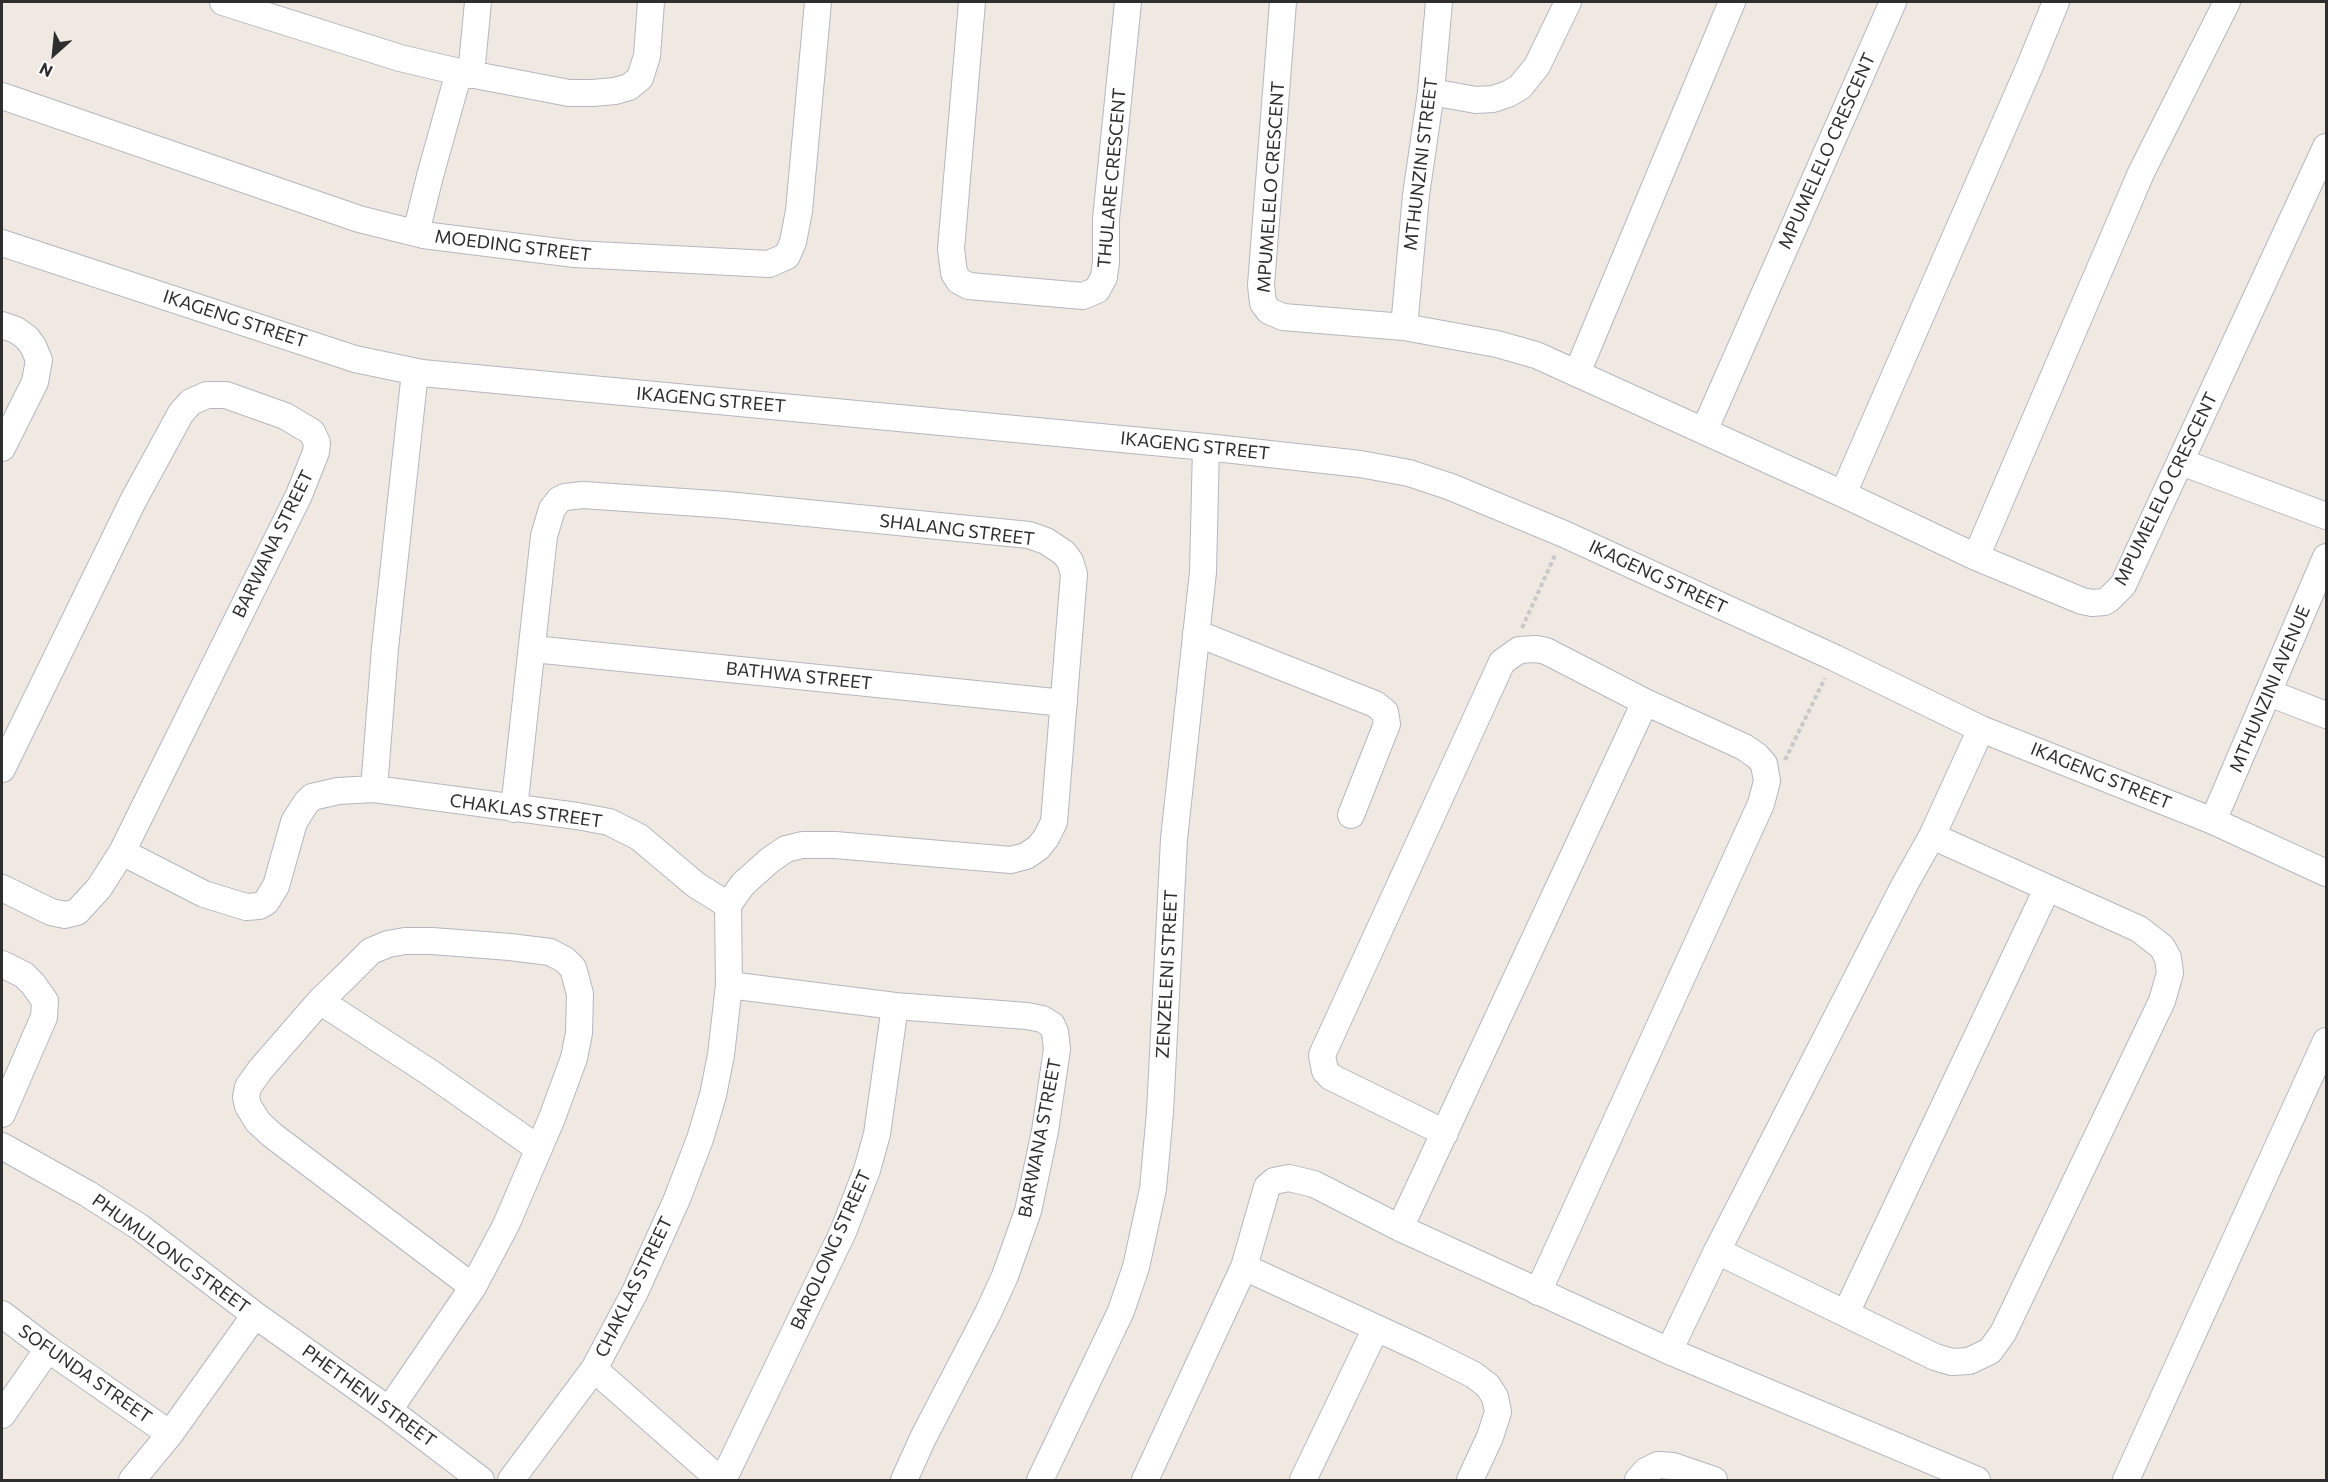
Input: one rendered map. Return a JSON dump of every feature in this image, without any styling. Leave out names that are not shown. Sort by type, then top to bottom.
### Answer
[{"type":"street","points":[[223,2],[400,58],[465,74],[568,93],[615,91],[629,87],[640,78],[644,68],[651,2]]},
{"type":"street","points":[[416,233],[429,176],[465,74],[478,2]]},
{"type":"street","name":"MOEDING STREET","points":[[2,96],[359,219],[416,233],[575,254],[769,264],[783,260],[787,256],[793,242],[800,211],[818,2]]},
{"type":"street","name":"THULARE CRESCENT","points":[[972,2],[951,249],[954,273],[959,281],[969,286],[1083,296],[1097,290],[1104,277],[1106,219],[1128,2]]},
{"type":"street","name":"MPUMELELO CRESCENT","points":[[1284,2],[1261,285],[1263,303],[1269,311],[1283,317],[1404,327],[1497,344],[1536,356],[1843,494],[1976,557],[2082,601],[2104,602],[2123,585],[2326,147]]},
{"type":"street","name":"MTHUNZINI STREET","points":[[1404,327],[1416,195],[1431,92],[1439,2]]},
{"type":"street","points":[[1431,92],[1476,100],[1493,99],[1520,87],[1537,66],[1568,2]]},
{"type":"street","points":[[1577,373],[1732,2]]},
{"type":"street","name":"MPUMELELO CRESCENT","points":[[1704,431],[1893,2]]},
{"type":"street","points":[[1843,494],[2056,2]]},
{"type":"street","points":[[1976,557],[2141,173],[2227,2]]},
{"type":"street","name":"IKAGENG STREET","points":[[2,243],[355,358],[415,372],[1206,447],[1360,464],[1409,473],[1451,487],[1564,534],[1835,658],[1981,729],[2213,820],[2326,873]]},
{"type":"street","points":[[2,325],[16,330],[27,338],[39,360],[35,382],[2,448]]},
{"type":"street","points":[[122,852],[204,894],[246,907],[259,906],[266,902],[276,886],[294,822],[306,803],[312,797],[338,791],[374,789],[385,648],[415,372]]},
{"type":"street","name":"BARWANA STREET","points":[[2,769],[134,501],[186,407],[191,402],[207,395],[226,395],[285,416],[305,427],[315,438],[316,452],[299,495],[122,852],[99,888],[77,912],[65,915],[51,912],[2,888]]},
{"type":"street","name":"ZENZELENI STREET","points":[[1040,1480],[1121,1311],[1136,1268],[1153,1189],[1160,1112],[1174,839],[1203,572],[1206,447]]},
{"type":"street","points":[[2181,462],[2326,516]]},
{"type":"street","name":"SHALANG STREET","points":[[514,809],[548,518],[558,500],[582,495],[727,505],[1029,535],[1058,548],[1070,561],[1074,574],[1053,822],[1046,838],[1038,848],[1026,856],[1011,860],[835,844],[802,845],[786,849],[770,860],[743,884],[728,905]]},
{"type":"street","name":"MTHUNZINI AVENUE","points":[[2213,820],[2326,557]]},
{"type":"street","points":[[1196,633],[1374,704],[1385,712],[1387,724],[1351,815]]},
{"type":"street","name":"BATHWA STREET","points":[[533,649],[1064,704]]},
{"type":"street","points":[[1445,1133],[1331,1077],[1325,1071],[1322,1054],[1502,662],[1509,656],[1528,649],[1546,651],[1646,702],[1744,747],[1757,756],[1764,765],[1766,774],[1765,791],[1761,804],[1538,1292]]},
{"type":"street","points":[[2269,693],[2326,715]]},
{"type":"street","points":[[1400,1228],[1646,702]]},
{"type":"street","points":[[1669,1351],[1717,1251],[1905,884],[1932,836],[1981,729]]},
{"type":"street","name":"CHAKLAS STREET","points":[[374,789],[594,819],[623,828],[639,837],[696,885],[728,905],[729,985],[721,1055],[713,1095],[700,1138],[677,1199],[635,1292],[594,1370],[511,1480]]},
{"type":"street","points":[[1717,1251],[1935,1357],[1952,1362],[1969,1361],[1990,1351],[2003,1334],[2162,1001],[2170,973],[2169,965],[2162,947],[2139,929],[1932,836]]},
{"type":"street","points":[[1846,1313],[2047,889]]},
{"type":"street","points":[[389,1410],[472,1287],[506,1225],[574,1059],[579,1033],[580,994],[573,968],[565,960],[550,952],[510,946],[405,940],[371,951],[320,1001],[260,1070],[248,1088],[246,1097],[252,1113],[272,1135],[472,1287]]},
{"type":"street","points":[[2,964],[24,975],[45,1001],[44,1017],[2,1114]]},
{"type":"street","name":"BARWANA STREET","points":[[729,985],[895,1006],[1009,1014],[1042,1019],[1052,1025],[1057,1049],[1045,1131],[1028,1211],[1009,1265],[984,1322],[923,1438],[904,1480]]},
{"type":"street","points":[[320,1001],[429,1072],[539,1149]]},
{"type":"street","name":"BAROLONG STREET","points":[[721,1480],[843,1232],[867,1170],[877,1134],[895,1006]]},
{"type":"street","points":[[2126,1480],[2326,1041]]},
{"type":"street","name":"PHUMULONG STREET","points":[[2,1146],[88,1194],[141,1228],[255,1315],[170,1434],[132,1480]]},
{"type":"street","points":[[1145,1480],[1244,1267],[1267,1187],[1282,1178],[1300,1179],[1314,1184],[1400,1228],[1538,1292],[1965,1478]]},
{"type":"street","points":[[1244,1267],[1474,1375],[1488,1386],[1497,1404],[1498,1412],[1490,1437],[1470,1480]]},
{"type":"street","name":"SOFUNDA STREET","points":[[2,1314],[48,1350],[170,1434]]},
{"type":"street","name":"PHETHENI STREET","points":[[255,1315],[389,1410],[481,1480]]},
{"type":"street","points":[[1303,1480],[1376,1328]]},
{"type":"street","points":[[2,1415],[48,1350]]},
{"type":"street","points":[[594,1370],[721,1480]]},
{"type":"street","points":[[1638,1480],[1646,1471],[1658,1465],[1673,1466],[1714,1480]]},
{"type":"path","points":[[1509,656],[1544,584],[1564,534]]},
{"type":"path","points":[[1765,791],[1789,754],[1835,658]]}]
